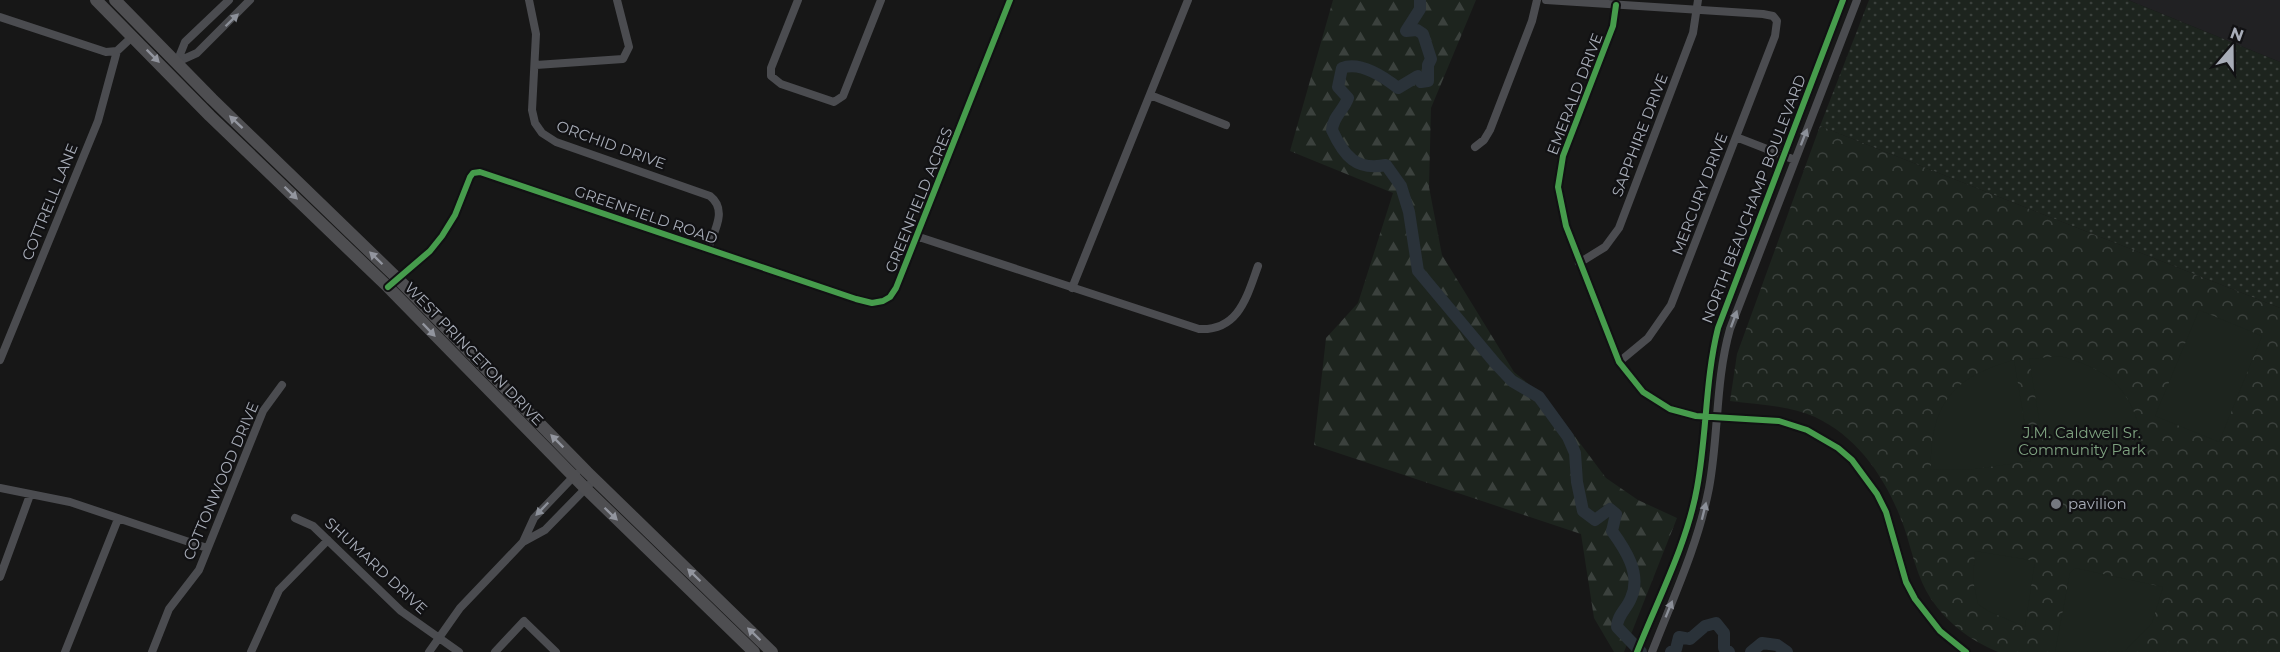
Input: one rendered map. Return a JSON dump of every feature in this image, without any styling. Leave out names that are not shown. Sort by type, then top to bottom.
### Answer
[{"type":"highway","name":"WEST PRINCETON DRIVE","points":[[96,0],[210,116],[393,283]]},
{"type":"highway","name":"WEST PRINCETON DRIVE","points":[[115,0],[578,472],[594,479],[772,652]]},
{"type":"highway","name":"WEST PRINCETON DRIVE","points":[[578,472],[585,489],[754,652]]},
{"type":"street","points":[[177,62],[185,42],[229,0]]},
{"type":"street","points":[[177,62],[198,53],[250,0]]},
{"type":"street","name":"ORCHID DRIVE","points":[[529,0],[536,34],[532,110],[535,123],[542,133],[556,142],[710,196],[717,201],[720,209],[708,249]]},
{"type":"street","points":[[536,65],[623,59],[629,47],[617,0]]},
{"type":"street","points":[[798,0],[771,68],[771,76],[782,84],[825,100],[838,102],[845,92],[881,0]]},
{"type":"street","name":"GREENFIELD ACRES","points":[[812,284],[865,301],[883,302],[894,293],[919,237],[1010,0]]},
{"type":"street","points":[[1072,288],[1188,0]]},
{"type":"street","points":[[1474,147],[1484,140],[1490,130],[1528,32],[1537,0]]},
{"type":"street","points":[[1546,0],[1698,10]]},
{"type":"street","name":"SAPPHIRE DRIVE","points":[[1580,263],[1605,247],[1619,228],[1693,33],[1698,0]]},
{"type":"street","name":"NORTH BEAUCHAMP BOULEVARD","points":[[1636,652],[1673,561],[1697,490],[1708,379],[1718,328],[1843,0]]},
{"type":"street","name":"NORTH BEAUCHAMP BOULEVARD","points":[[1652,652],[1686,566],[1706,506],[1712,473],[1719,379],[1730,329],[1857,0]]},
{"type":"street","name":"EMERALD DRIVE","points":[[1616,5],[1613,26],[1563,156],[1558,178],[1561,211],[1619,362],[1636,384],[1660,404],[1705,417],[1767,420],[1791,424],[1822,437],[1851,460],[1877,494],[1886,512],[1906,582],[1915,599],[1940,631],[1966,652]]},
{"type":"street","name":"MERCURY DRIVE","points":[[1619,362],[1648,338],[1667,313],[1775,36],[1776,18],[1763,14],[1698,10]]},
{"type":"street","points":[[0,17],[105,52],[117,51],[133,36]]},
{"type":"street","name":"COTTRELL LANE","points":[[0,360],[96,127],[117,51]]},
{"type":"street","points":[[1150,95],[1226,125]]},
{"type":"street","points":[[1736,137],[1795,160]]},
{"type":"street","name":"GREENFIELD ROAD","points":[[393,283],[430,251],[442,237],[455,215],[473,173],[485,173],[812,284]]},
{"type":"street","name":"GREENFIELD ACRES","points":[[919,237],[1191,327],[1215,329],[1228,323],[1239,313],[1258,266]]},
{"type":"street","name":"COTTONWOOD DRIVE","points":[[152,652],[169,609],[199,570],[263,411],[282,385]]},
{"type":"street","points":[[523,542],[534,518],[578,472]]},
{"type":"street","points":[[429,652],[437,638],[469,598],[523,542],[545,530],[594,479]]},
{"type":"street","points":[[0,488],[70,502],[207,548]]},
{"type":"street","points":[[0,577],[30,495]]},
{"type":"street","name":"SHUMARD DRIVE","points":[[295,518],[313,526],[401,611],[459,652]]},
{"type":"street","points":[[64,652],[118,519]]},
{"type":"street","points":[[251,652],[279,590],[328,540]]},
{"type":"street","points":[[495,652],[524,621],[556,652]]},
{"type":"shaded area","points":[[2128,0],[2280,0],[2280,62]]},
{"type":"green space","points":[[1333,0],[1476,0],[1431,108],[1429,187],[1442,255],[1514,372],[1547,399],[1606,478],[1638,500],[1677,518],[1624,652],[1614,652],[1594,618],[1581,534],[1314,445],[1326,338],[1358,303],[1393,193],[1290,151]]},
{"type":"green space","points":[[1869,0],[2128,0],[2280,62],[2280,308],[1820,126]]},
{"type":"green space","name":"J.M. Caldwell Sr. Community Park","points":[[1820,126],[2280,308],[2280,652],[1998,652],[1988,648],[1953,624],[1931,599],[1918,573],[1904,527],[1890,494],[1859,449],[1831,426],[1805,413],[1730,401],[1737,354]]},
{"type":"green space","points":[[2199,310],[2262,336],[2219,442],[2155,416]]},
{"type":"green space","points":[[2060,356],[2093,368],[2116,384],[2131,406],[2143,439],[2045,455],[2029,359]]},
{"type":"green space","points":[[2014,360],[2031,461],[1975,469],[1931,470],[1935,428],[1940,411],[1949,397],[1960,385],[1975,375]]},
{"type":"green space","points":[[1975,551],[2035,561],[2025,627],[1988,611],[1978,604],[1973,580]]},
{"type":"green space","points":[[2075,568],[2163,587],[2152,623],[2125,651],[2055,652],[2070,573]]},
{"type":"waterway","points":[[1420,0],[1420,9],[1406,31],[1417,30],[1423,34],[1431,59],[1428,65],[1428,81],[1421,82],[1418,76],[1398,88],[1364,68],[1349,66],[1342,68],[1338,87],[1348,98],[1334,121],[1332,130],[1341,147],[1352,160],[1367,166],[1386,165],[1401,186],[1409,212],[1418,271],[1512,381],[1539,397],[1568,437],[1575,453],[1577,482],[1583,511],[1595,520],[1610,509],[1616,514],[1612,531],[1627,554],[1634,580],[1631,598],[1617,627],[1641,652]]},
{"type":"waterway","points":[[1671,652],[1676,649],[1679,637],[1690,639],[1705,626],[1716,623],[1724,633],[1724,648],[1729,652]]},
{"type":"waterway","points":[[1751,652],[1762,643],[1777,645],[1787,652]]},
{"type":"cycle path","points":[[388,287],[430,251],[455,215],[470,177],[473,173],[480,172],[856,299],[872,303],[883,301],[890,297],[896,288],[1010,0]]},
{"type":"cycle path","points":[[1637,652],[1679,551],[1692,509],[1700,468],[1711,367],[1718,328],[1843,0]]},
{"type":"cycle path","points":[[1616,5],[1613,26],[1563,156],[1558,187],[1566,226],[1619,362],[1643,392],[1670,409],[1696,416],[1779,421],[1807,430],[1838,448],[1852,460],[1877,494],[1886,512],[1906,582],[1915,599],[1940,631],[1966,652]]},
{"type":"place","name":"pavilion","points":[[2056,504]]}]
